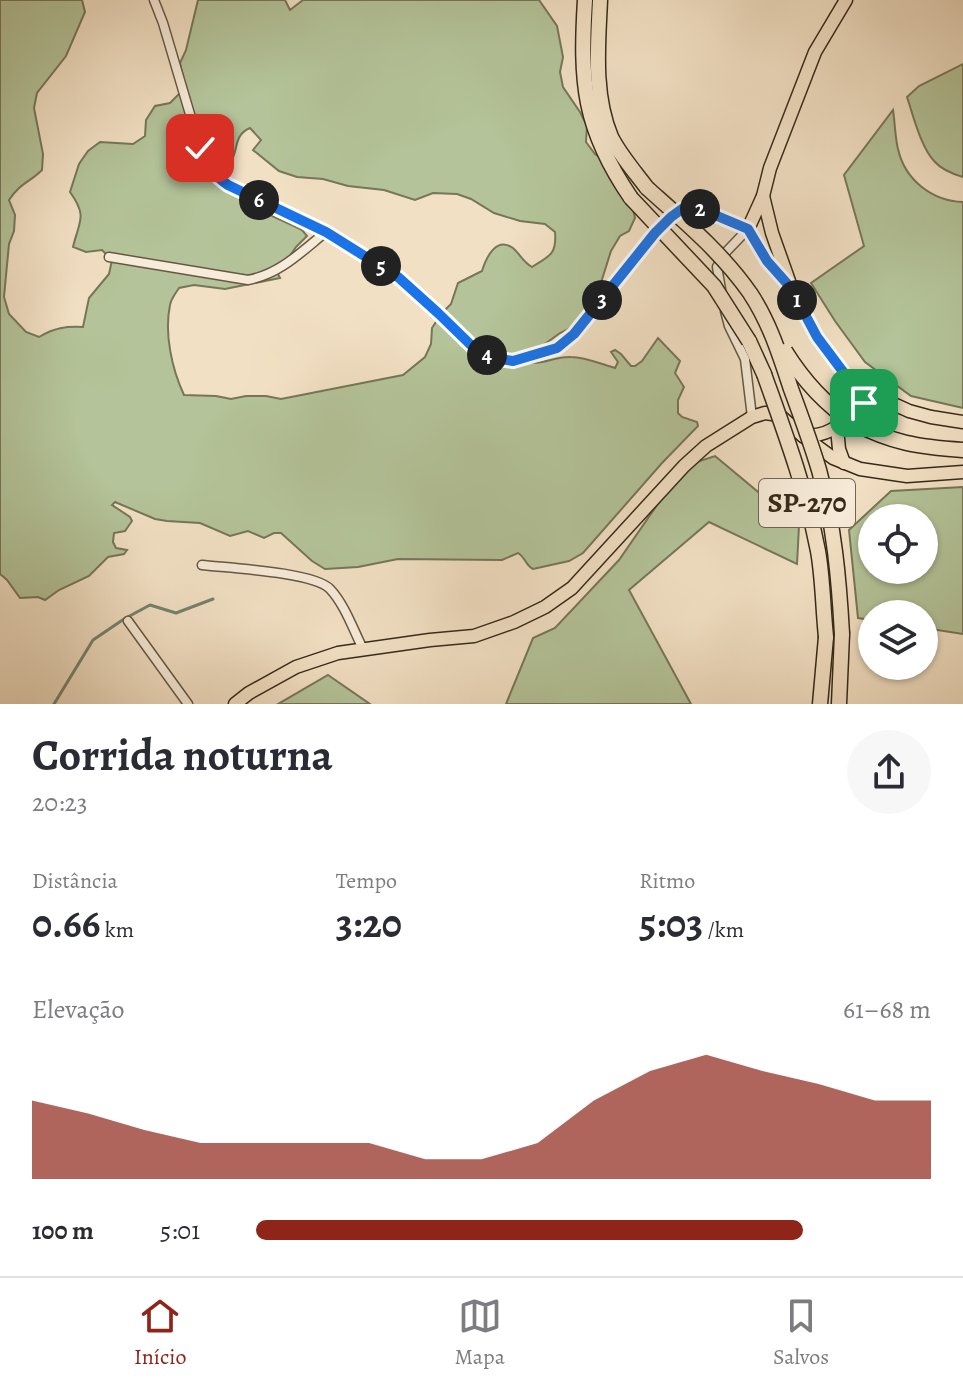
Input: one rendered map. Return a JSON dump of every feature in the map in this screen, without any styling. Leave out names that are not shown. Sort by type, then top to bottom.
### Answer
[{"type":"highway","name":"SP-270","points":[[585,0],[582,61],[585,90],[591,120],[602,150],[631,198],[714,286],[749,341],[790,441],[812,523],[821,575],[826,637],[820,704]]},
{"type":"highway","name":"SP-270","points":[[600,0],[598,83],[612,137],[647,188],[708,243],[750,294],[767,322],[797,404],[821,480],[834,544],[842,634],[839,704]]},
{"type":"highway","points":[[767,322],[799,373],[835,411],[851,416],[872,433],[900,443],[963,450]]},
{"type":"main road","points":[[791,288],[767,261],[748,229],[815,52],[846,0]]},
{"type":"main road","points":[[763,196],[791,288],[817,337],[847,377],[909,411],[963,422]]},
{"type":"main road","points":[[847,377],[851,416]]},
{"type":"main road","points":[[803,436],[819,436],[837,428],[858,405],[885,400]]},
{"type":"main road","name":"SP-270","points":[[752,417],[765,413],[779,415],[833,458],[860,469],[907,476],[963,472]]},
{"type":"main road","points":[[235,704],[296,667],[338,653],[474,636],[545,607],[572,588],[684,466],[706,446],[752,417]]},
{"type":"main road","points":[[837,428],[844,463]]},
{"type":"street","points":[[154,0],[200,148],[216,177],[326,232],[398,277],[475,349],[493,358],[513,361],[557,348],[574,334],[655,233],[682,209],[703,210],[748,229],[725,253],[717,267],[729,326],[745,359],[752,417]]},
{"type":"street","points":[[109,257],[248,280],[276,272],[326,232]]},
{"type":"street","points":[[202,565],[320,582],[328,587],[342,606],[363,649]]},
{"type":"street","points":[[128,621],[188,704]]},
{"type":"green space","points":[[0,0],[82,0],[85,12],[66,56],[37,93],[34,108],[43,154],[42,170],[9,200],[15,215],[4,297],[9,314],[26,332],[39,337],[60,328],[83,327],[89,298],[109,274],[112,260],[102,250],[86,252],[73,247],[80,214],[70,192],[79,164],[88,151],[100,142],[133,144],[145,136],[146,120],[155,106],[170,103],[180,93],[183,78],[180,63],[198,0],[285,0],[290,10],[303,0],[539,0],[557,26],[563,57],[560,72],[563,87],[587,126],[586,142],[595,154],[622,173],[629,188],[635,218],[629,231],[620,236],[611,251],[598,292],[587,312],[571,328],[523,354],[520,359],[534,363],[576,357],[615,368],[618,362],[611,352],[615,350],[631,366],[635,366],[658,338],[680,361],[675,373],[684,387],[678,400],[678,413],[697,422],[698,426],[583,553],[569,561],[533,569],[518,553],[502,560],[398,559],[358,567],[325,569],[281,533],[264,538],[248,531],[230,536],[200,523],[155,519],[115,502],[112,505],[132,521],[125,531],[114,533],[116,548],[127,550],[124,554],[108,557],[89,576],[45,600],[38,597],[20,598],[0,574]],"holes":[[[250,128],[261,140],[253,150],[279,171],[297,177],[384,190],[415,200],[433,193],[457,194],[494,213],[545,224],[555,232],[553,250],[532,267],[507,245],[493,250],[482,271],[458,283],[451,304],[432,328],[431,344],[425,357],[403,375],[281,399],[184,395],[173,363],[168,328],[171,303],[179,288],[194,285],[225,289],[280,278],[278,274],[307,236],[302,230],[244,201],[217,174],[231,161],[243,132]]]},
{"type":"green space","points":[[963,64],[963,177],[944,169],[930,156],[907,97],[919,86]]},
{"type":"green space","points":[[893,110],[898,149],[913,179],[941,198],[963,202],[963,408],[911,396],[865,362],[811,283],[864,246],[844,175]]},
{"type":"green space","points":[[715,456],[799,526],[797,564],[709,522],[629,590],[691,704],[506,704],[533,638],[555,628],[619,560],[684,466]]},
{"type":"green space","points":[[963,487],[963,634],[938,630],[938,600],[858,600],[858,618],[849,530],[858,522],[858,584],[938,584],[938,504],[877,504],[891,491]]},
{"type":"green space","points":[[328,675],[370,704],[278,704]]},
{"type":"waterway","points":[[54,704],[93,640],[124,619],[150,605],[176,613],[213,599]]},
{"type":"route","points":[[200,148],[216,177],[326,232],[398,277],[475,349],[493,358],[513,361],[557,348],[574,334],[671,217],[682,209],[694,208],[707,212],[748,229],[767,261],[791,288],[817,337],[847,377],[849,409],[864,403]]}]
